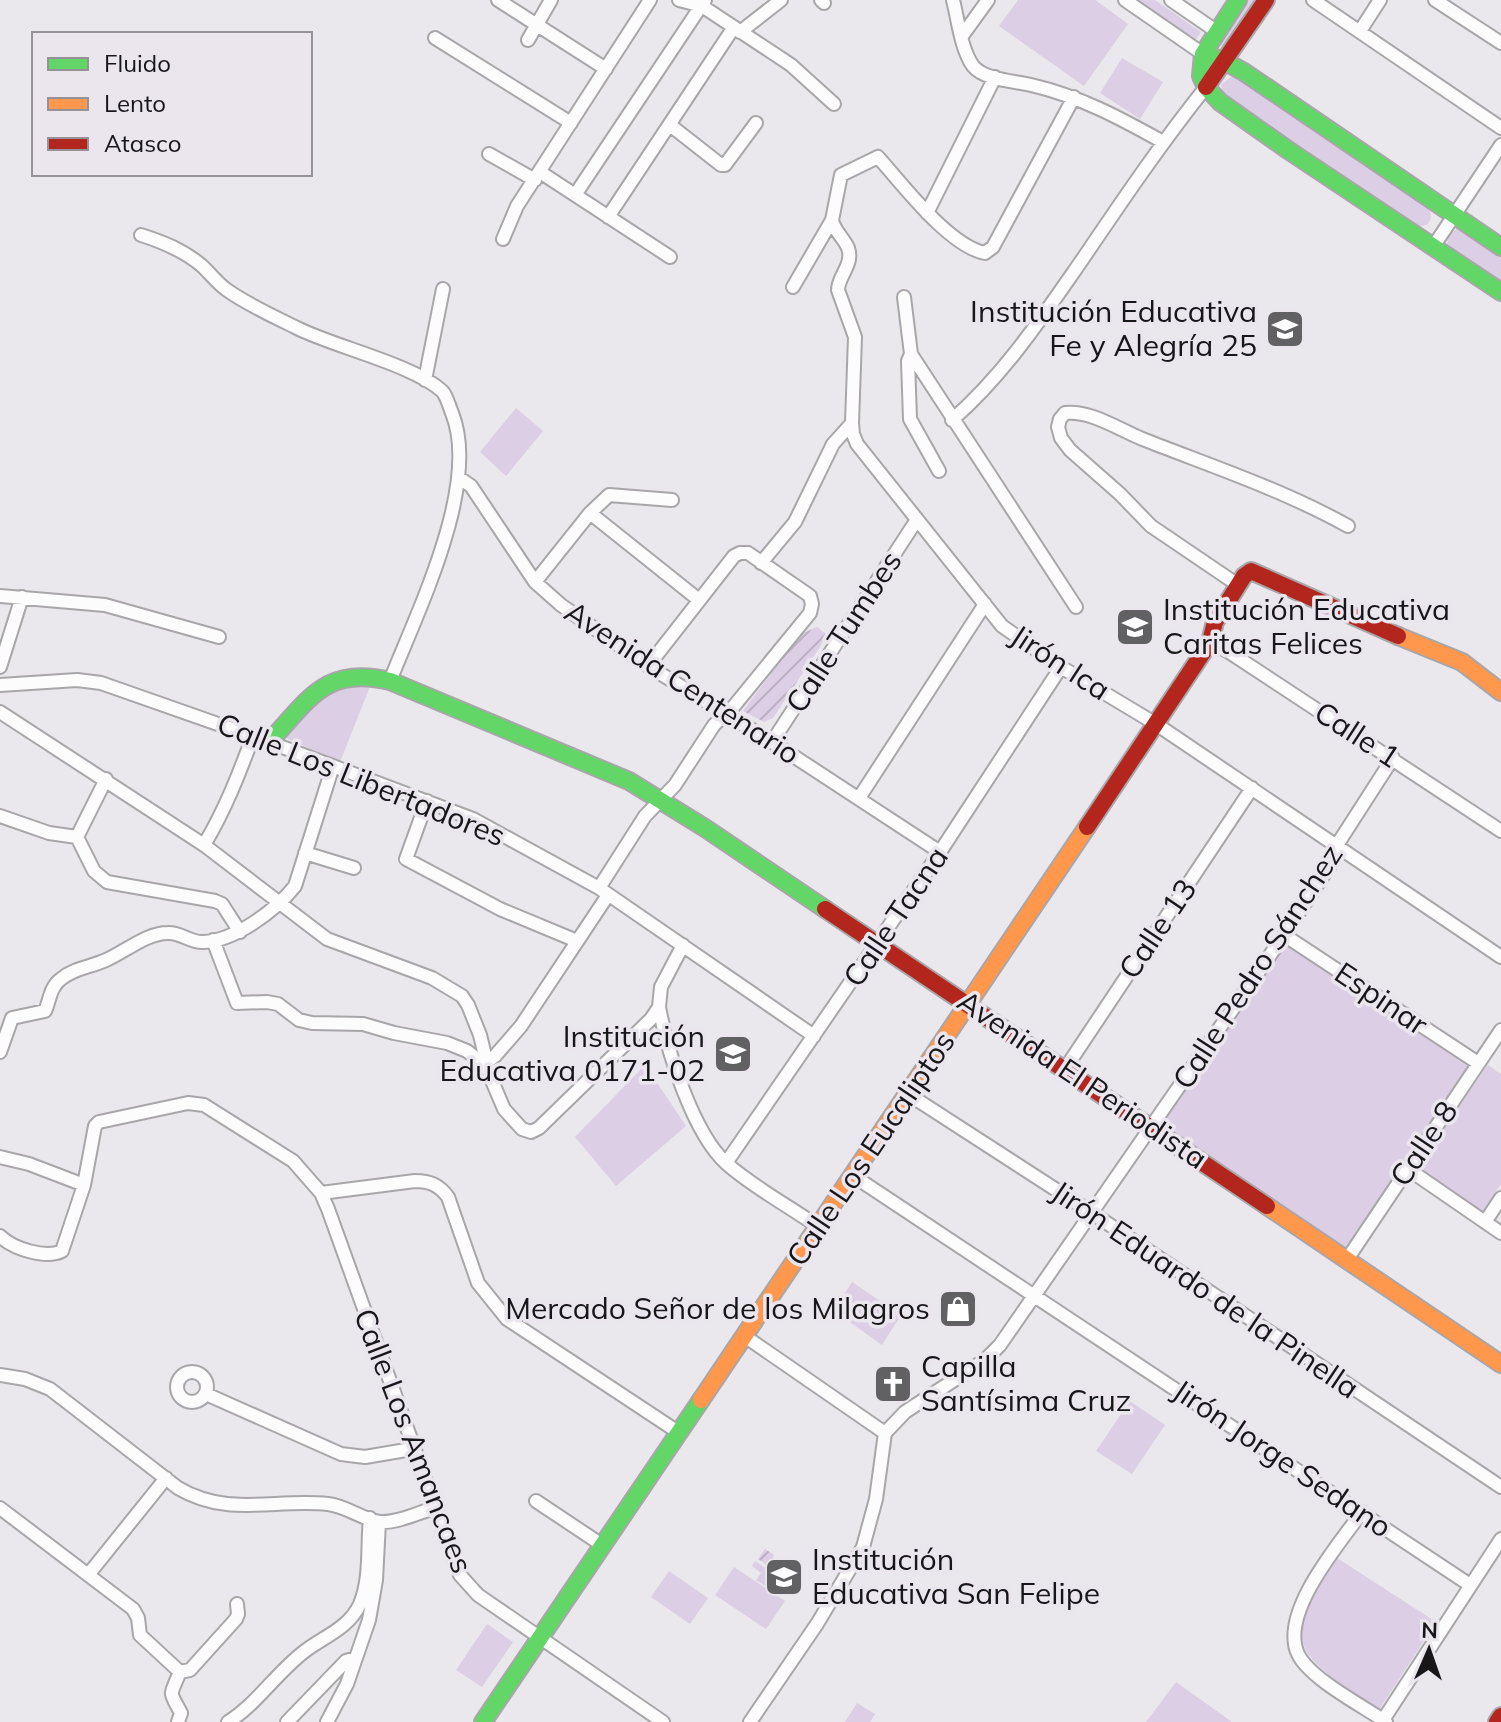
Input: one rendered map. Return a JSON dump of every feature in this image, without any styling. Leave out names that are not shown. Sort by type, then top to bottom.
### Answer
[{"type":"street","points":[[498,0],[606,69]]},
{"type":"street","points":[[528,40],[551,0]]},
{"type":"street","points":[[503,239],[517,206],[650,0]]},
{"type":"street","points":[[679,0],[703,3],[737,30],[791,65],[834,104]]},
{"type":"street","points":[[608,217],[737,30],[781,0]]},
{"type":"street","points":[[953,0],[974,68],[995,77],[1074,97],[1163,142]]},
{"type":"street","points":[[962,36],[988,0]]},
{"type":"street","points":[[1125,0],[1203,54],[1224,61],[1501,247]]},
{"type":"street","points":[[1171,0],[1216,31]]},
{"type":"street","points":[[1238,0],[1203,54],[1201,76],[1206,87],[1220,102],[1288,150],[1501,292]]},
{"type":"street","points":[[952,420],[976,400],[1036,326],[1266,0]]},
{"type":"street","points":[[1313,0],[1501,128]]},
{"type":"street","points":[[1360,31],[1380,0]]},
{"type":"street","points":[[1435,0],[1501,43]]},
{"type":"street","points":[[575,195],[703,3]]},
{"type":"street","points":[[435,38],[571,123]]},
{"type":"street","points":[[927,213],[995,77]]},
{"type":"street","points":[[793,287],[832,220],[841,175],[878,157],[927,213],[974,251],[985,253],[993,247],[1074,97]]},
{"type":"street","points":[[670,125],[725,165],[756,123]]},
{"type":"street","points":[[1433,247],[1501,145]]},
{"type":"street","points":[[489,154],[575,195],[670,257]]},
{"type":"street","name":"Jirón Ica","points":[[832,220],[849,251],[847,270],[838,283],[838,290],[855,337],[852,423],[857,444],[1002,626],[1061,667],[1156,724],[1501,957]]},
{"type":"street","points":[[141,235],[173,246],[199,263],[226,289],[263,311],[323,341],[425,380],[444,393],[458,429],[458,477],[445,541],[390,681]]},
{"type":"street","points":[[425,380],[443,289]]},
{"type":"street","points":[[904,297],[911,354],[1076,607]]},
{"type":"street","points":[[911,354],[908,361],[910,419],[939,471]]},
{"type":"street","points":[[1238,585],[1151,526],[1070,450],[1061,438],[1058,427],[1065,413],[1085,415],[1289,495],[1348,526]]},
{"type":"street","points":[[761,563],[795,522],[833,444],[852,423]]},
{"type":"street","name":"Avenida Centenario","points":[[458,477],[471,486],[535,582],[561,605],[648,666],[772,742],[940,852]]},
{"type":"street","points":[[535,582],[590,513],[613,494],[672,500]]},
{"type":"street","points":[[590,513],[699,600]]},
{"type":"street","name":"Calle Tumbes","points":[[772,742],[916,521]]},
{"type":"street","points":[[213,940],[237,1003],[278,1004],[299,1020],[312,1023],[363,1024],[447,1043],[467,1051],[482,1063],[487,1062],[521,1026],[577,941],[645,816],[675,785],[714,725],[810,613],[810,596],[748,553],[740,553],[734,556],[648,666]]},
{"type":"street","name":"Calle Los Eucaliptos","points":[[483,1722],[970,1005],[1210,642],[1215,622],[1238,585],[1251,571],[1472,667],[1501,692]]},
{"type":"street","points":[[0,596],[105,605],[219,637]]},
{"type":"street","points":[[0,667],[22,597]]},
{"type":"street","points":[[859,798],[985,604]]},
{"type":"street","name":"Calle 1","points":[[1210,642],[1501,831]]},
{"type":"street","name":"Calle Tacna","points":[[726,1163],[878,944],[1061,667]]},
{"type":"street","name":"Avenida El Periodista","points":[[269,742],[336,677],[364,674],[390,681],[629,781],[661,799],[970,1005],[1501,1364]]},
{"type":"street","name":"Calle Los Libertadores","points":[[0,685],[77,680],[101,683],[253,736],[473,819],[603,891],[814,1036]]},
{"type":"street","points":[[0,712],[204,845],[327,939],[432,978],[462,996],[468,1005],[504,1109],[522,1129],[531,1132],[539,1128],[659,1007]]},
{"type":"street","points":[[204,845],[234,787],[253,736]]},
{"type":"street","name":"Calle Pedro Sánchez","points":[[885,1433],[912,1407],[985,1360],[1000,1345],[1284,935],[1330,865],[1337,845],[1393,758]]},
{"type":"street","points":[[0,1052],[12,1018],[45,1011],[54,986],[76,970],[106,960],[166,932],[196,941],[213,940],[240,932],[278,903],[295,886],[333,766]]},
{"type":"street","points":[[77,837],[106,779]]},
{"type":"street","name":"Calle 13","points":[[1065,1069],[1252,788]]},
{"type":"street","points":[[427,801],[406,859],[500,909],[577,941]]},
{"type":"street","points":[[0,816],[49,833],[77,837]]},
{"type":"street","points":[[77,837],[100,878],[107,882],[215,901],[222,904],[240,932]]},
{"type":"street","points":[[305,853],[354,868]]},
{"type":"street","name":"Espinar","points":[[1284,935],[1478,1063]]},
{"type":"street","points":[[683,945],[661,987],[659,1007],[669,1048],[688,1101],[726,1163],[817,1226]]},
{"type":"street","name":"Calle 8","points":[[1348,1258],[1501,1030]]},
{"type":"street","name":"Jirón Eduardo de la Pinella","points":[[908,1094],[1092,1213],[1501,1487]]},
{"type":"street","name":"Calle Los Amancaes","points":[[84,1185],[95,1126],[99,1122],[188,1103],[204,1105],[221,1114],[251,1137],[293,1161],[321,1193],[454,1564],[467,1585],[663,1722]]},
{"type":"street","points":[[0,1157],[29,1164],[84,1185],[65,1244],[58,1254],[26,1249],[0,1236]]},
{"type":"street","points":[[1408,1169],[1501,1233]]},
{"type":"street","name":"Jirón Jorge Sedano","points":[[852,1175],[1470,1585]]},
{"type":"street","points":[[321,1193],[341,1188],[415,1181],[429,1181],[441,1188],[448,1197],[478,1283],[507,1319],[678,1432]]},
{"type":"street","points":[[1485,1222],[1501,1198]]},
{"type":"street","points":[[743,1335],[885,1433],[876,1499],[863,1547],[817,1624],[751,1721]]},
{"type":"street","points":[[0,1375],[25,1379],[50,1389],[196,1499],[244,1506],[339,1505],[374,1520],[434,1508]]},
{"type":"street","points":[[206,1394],[341,1454],[365,1457],[412,1449]]},
{"type":"street","points":[[88,1575],[166,1478]]},
{"type":"street","points":[[536,1501],[602,1545]]},
{"type":"street","points":[[0,1508],[133,1609],[138,1618],[140,1635],[180,1672]]},
{"type":"street","points":[[1362,1512],[1298,1610],[1292,1633],[1298,1655],[1315,1673],[1385,1721],[1501,1539]]},
{"type":"street","points":[[327,1722],[347,1684],[369,1620],[373,1600],[374,1520]]},
{"type":"street","points":[[228,1722],[303,1653],[342,1628],[354,1615],[366,1579],[374,1520]]},
{"type":"street","points":[[180,1672],[190,1670],[236,1619],[237,1604]]},
{"type":"street","points":[[287,1722],[346,1661],[356,1658]]},
{"type":"street","points":[[178,1722],[181,1713],[170,1696],[180,1672]]},
{"type":"street","points":[[1497,1722],[1501,1716]]},
{"type":"shaded area","points":[[1018,0],[1095,0],[1128,24],[1084,86],[999,26]]},
{"type":"shaded area","points":[[1136,0],[1155,0],[1201,32],[1195,41]]},
{"type":"shaded area","points":[[1244,0],[1257,0],[1228,44],[1222,46],[1217,43]]},
{"type":"shaded area","points":[[1122,58],[1163,82],[1140,119],[1100,93]]},
{"type":"shaded area","points":[[1231,77],[1243,79],[1429,205],[1431,218],[1427,225],[1413,227],[1224,99],[1221,85]]},
{"type":"shaded area","points":[[1458,228],[1464,228],[1501,253],[1501,285],[1447,248],[1448,235]]},
{"type":"shaded area","points":[[516,408],[543,431],[506,476],[480,452]]},
{"type":"shaded area","points":[[817,627],[826,634],[820,647],[773,718],[764,722],[743,711],[801,634]]},
{"type":"shaded area","points":[[354,680],[371,684],[340,762],[284,737],[323,696]]},
{"type":"shaded area","points":[[1284,943],[1469,1067],[1346,1248],[1161,1125]]},
{"type":"shaded area","points":[[645,1065],[686,1126],[616,1186],[575,1137]]},
{"type":"shaded area","points":[[1488,1065],[1501,1074],[1501,1184],[1482,1212],[1417,1167]]},
{"type":"shaded area","points":[[852,1282],[901,1315],[882,1345],[834,1311]]},
{"type":"shaded area","points":[[1130,1401],[1165,1425],[1132,1474],[1096,1451]]},
{"type":"shaded area","points":[[765,1549],[787,1568],[782,1575],[758,1559]]},
{"type":"shaded area","points":[[1337,1558],[1436,1622],[1379,1710],[1331,1676],[1304,1647],[1301,1630],[1305,1611],[1316,1587]]},
{"type":"shaded area","points":[[755,1561],[777,1576],[768,1588],[756,1580],[761,1573],[752,1566]]},
{"type":"shaded area","points":[[734,1567],[785,1601],[766,1629],[715,1595]]},
{"type":"shaded area","points":[[669,1571],[708,1598],[690,1624],[651,1597]]},
{"type":"shaded area","points":[[487,1624],[513,1642],[482,1687],[456,1670]]},
{"type":"shaded area","points":[[1176,1682],[1232,1722],[1146,1722]]},
{"type":"shaded area","points":[[857,1703],[875,1714],[870,1722],[845,1722]]},
{"type":"traffic: fast","points":[[1238,0],[1203,54],[1201,76],[1206,87],[1220,102],[1288,150],[1501,292]]},
{"type":"traffic: fast","points":[[1203,54],[1244,72],[1501,247]]},
{"type":"traffic: fast","points":[[269,742],[308,700],[334,682],[368,677],[390,681],[629,781],[825,909]]},
{"type":"traffic: fast","points":[[483,1722],[701,1400]]},
{"type":"traffic: slow","points":[[1398,636],[1462,662],[1501,692]]},
{"type":"traffic: slow","points":[[701,1400],[1087,827]]},
{"type":"traffic: slow","points":[[1267,1206],[1501,1364]]},
{"type":"traffic: jam","points":[[1206,87],[1266,0]]},
{"type":"traffic: jam","points":[[1087,827],[1210,642],[1215,622],[1244,576],[1251,571],[1398,636]]},
{"type":"traffic: jam","points":[[825,909],[1267,1206]]},
{"type":"traffic: jam","points":[[1497,1722],[1501,1716]]},
{"type":"place","name":"Institución Educativa Fe y Alegría 25","points":[[1285,329]]},
{"type":"place","name":"Institución Educativa Caritas Felices","points":[[1135,627]]},
{"type":"place","name":"Institución Educativa 0171-02","points":[[733,1054]]},
{"type":"place","name":"Mercado Señor de los Milagros","points":[[958,1309]]},
{"type":"place","name":"Capilla Santísima Cruz","points":[[893,1384]]},
{"type":"place","name":"Institución Educativa San Felipe","points":[[784,1577]]}]
